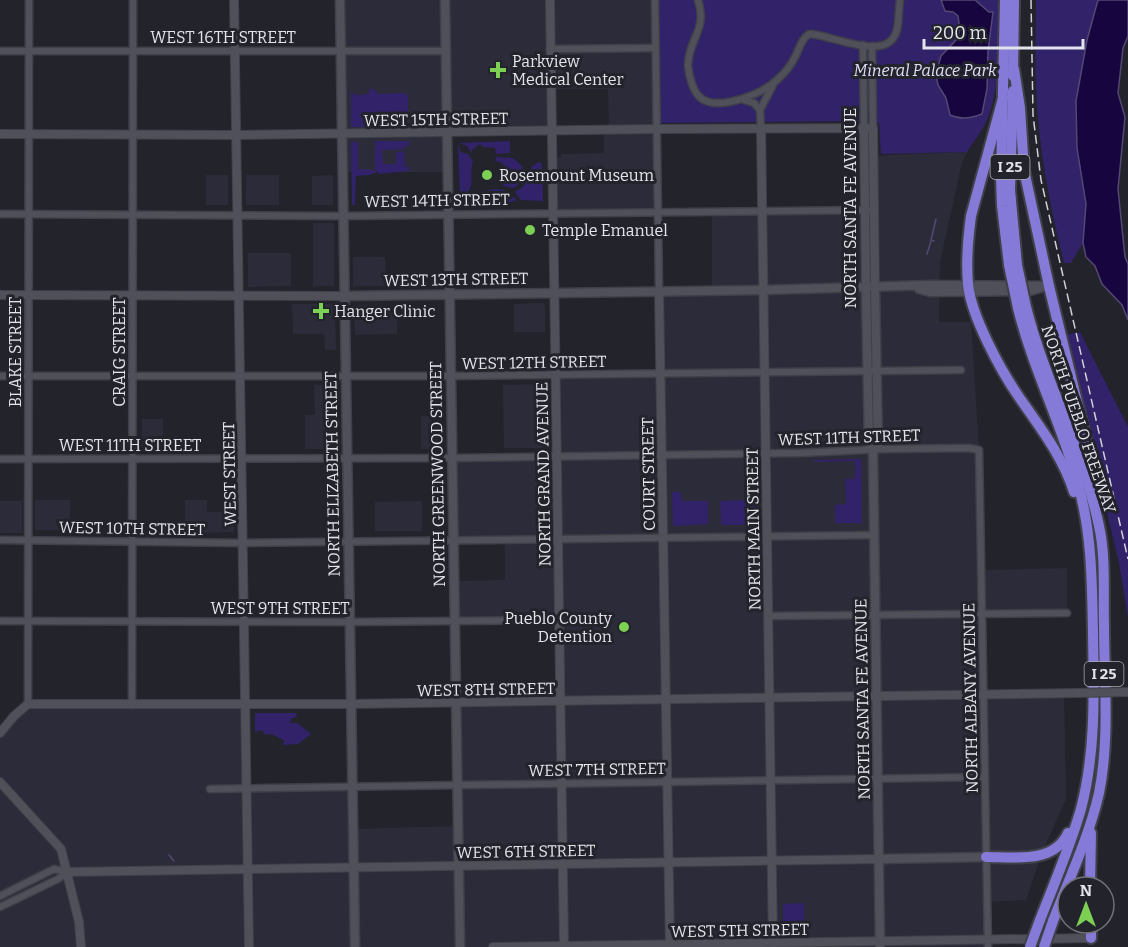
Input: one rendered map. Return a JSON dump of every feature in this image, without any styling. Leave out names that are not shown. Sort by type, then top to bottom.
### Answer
[{"type":"highway","name":"NORTH PUEBLO FREEWAY","points":[[1005,0],[1002,206],[1031,355],[1078,484],[1090,544],[1094,721],[1090,761],[1081,808],[1030,947]]},
{"type":"highway","name":"NORTH PUEBLO FREEWAY","points":[[1013,265],[1010,190],[1014,0]]},
{"type":"highway","points":[[1014,69],[1020,108],[1024,170],[1048,286],[1089,451],[1100,527]]},
{"type":"highway","points":[[1003,98],[971,216],[969,288],[979,322],[1003,371],[1061,462],[1090,544]]},
{"type":"highway","name":"NORTH PUEBLO FREEWAY","points":[[1022,308],[1077,450],[1100,527],[1103,563],[1105,741],[1102,773],[1092,819],[1044,947]]},
{"type":"highway","points":[[986,857],[1032,857],[1049,852],[1065,840],[1081,808]]},
{"type":"highway","points":[[1090,875],[1092,819]]},
{"type":"main road","name":"NORTH ELIZABETH STREET","points":[[340,0],[355,947]]},
{"type":"main road","name":"NORTH GREENWOOD STREET","points":[[445,0],[460,947]]},
{"type":"main road","name":"WEST 13TH STREET","points":[[344,296],[1048,286]]},
{"type":"main road","name":"NORTH SANTA FE AVENUE","points":[[871,288],[871,371],[878,445],[873,451],[880,944]]},
{"type":"main road","name":"WEST 6TH STREET","points":[[879,859],[986,857]]},
{"type":"street","name":"BLAKE STREET","points":[[28,0],[28,704]]},
{"type":"street","name":"CRAIG STREET","points":[[132,705],[134,0]]},
{"type":"street","name":"WEST STREET","points":[[234,0],[249,947]]},
{"type":"street","name":"NORTH GRAND AVENUE","points":[[550,0],[564,946]]},
{"type":"street","name":"COURT STREET","points":[[655,0],[670,946]]},
{"type":"street","points":[[699,0],[702,14],[701,25],[688,61],[695,90],[702,99],[709,101],[742,100],[754,103],[760,110],[774,83],[792,63],[806,35],[812,34],[863,45],[885,44],[893,39],[896,32],[900,0]]},
{"type":"street","name":"NORTH SANTA FE AVENUE","points":[[863,45],[874,210],[871,288]]},
{"type":"street","name":"NORTH SANTA FE AVENUE","points":[[871,288],[864,210],[872,46]]},
{"type":"street","points":[[550,49],[655,48]]},
{"type":"street","name":"WEST 16TH STREET","points":[[0,51],[446,51]]},
{"type":"street","points":[[742,100],[774,83]]},
{"type":"street","name":"NORTH MAIN STREET","points":[[760,110],[773,945]]},
{"type":"street","name":"WEST 15TH STREET","points":[[0,134],[236,135],[551,130],[868,129]]},
{"type":"street","name":"WEST 14TH STREET","points":[[0,214],[343,216],[448,213],[874,210]]},
{"type":"street","name":"WEST 13TH STREET","points":[[0,295],[344,296]]},
{"type":"street","name":"WEST 12TH STREET","points":[[0,376],[346,377],[961,370]]},
{"type":"street","name":"WEST 11TH STREET","points":[[0,459],[348,456],[452,458],[873,451],[894,448],[979,450]]},
{"type":"street","name":"NORTH ALBANY AVENUE","points":[[979,450],[988,943]]},
{"type":"street","name":"WEST 10TH STREET","points":[[0,540],[244,543],[875,535]]},
{"type":"street","points":[[768,616],[1067,613]]},
{"type":"street","name":"WEST 9TH STREET","points":[[0,621],[454,622],[559,620]]},
{"type":"street","name":"WEST 8TH STREET","points":[[28,704],[456,703],[1128,692]]},
{"type":"street","points":[[0,733],[28,704]]},
{"type":"street","name":"WEST 7TH STREET","points":[[210,789],[984,777]]},
{"type":"street","points":[[0,782],[61,849],[79,922],[81,947]]},
{"type":"street","name":"WEST 6TH STREET","points":[[67,872],[879,859]]},
{"type":"street","points":[[0,896],[54,869],[67,872]]},
{"type":"street","points":[[0,907],[58,879],[67,872]]},
{"type":"street","name":"WEST 5TH STREET","points":[[493,947],[1091,942]]},
{"type":"shaded area","name":"Parkview Medical Center","points":[[340,0],[655,0],[658,211],[552,212],[552,158],[561,158],[561,154],[604,153],[604,130],[609,129],[608,89],[551,89],[551,130],[447,132],[448,172],[342,172]]},
{"type":"shaded area","points":[[941,0],[975,0],[989,12],[993,12],[988,51],[987,89],[982,114],[962,118],[950,115],[946,98],[938,85],[936,74],[941,56],[957,39],[960,30],[958,16],[953,12],[945,11]]},
{"type":"shaded area","points":[[1098,0],[1128,0],[1128,36],[1123,48],[1118,93],[1125,117],[1118,189],[1125,257],[1128,264],[1128,320],[1122,305],[1102,284],[1095,266],[1086,257],[1083,243],[1086,204],[1077,148],[1076,101],[1087,40]]},
{"type":"shaded area","points":[[967,152],[962,162],[940,262],[939,322],[971,322],[979,450],[983,570],[1067,568],[1067,613],[984,614],[984,695],[1064,693],[1066,799],[1041,855],[1026,900],[987,902],[988,947],[0,947],[0,733],[28,704],[246,705],[246,788],[352,787],[353,829],[458,826],[456,703],[560,701],[559,620],[454,622],[454,581],[505,580],[505,540],[453,540],[452,458],[556,456],[555,375],[660,374],[659,291],[712,291],[712,210],[869,208],[869,156]]},
{"type":"shaded area","points":[[206,175],[228,175],[228,205],[206,205]]},
{"type":"shaded area","points":[[246,175],[279,175],[279,205],[246,205]]},
{"type":"shaded area","points":[[333,175],[333,205],[312,205],[312,176]]},
{"type":"shaded area","points":[[313,223],[334,223],[334,286],[313,286]]},
{"type":"shaded area","points":[[248,253],[291,253],[291,286],[248,287]]},
{"type":"shaded area","points":[[353,257],[382,257],[385,259],[386,286],[353,286]]},
{"type":"shaded area","points":[[543,303],[545,305],[545,332],[514,332],[514,304]]},
{"type":"shaded area","points":[[292,304],[335,304],[336,350],[325,350],[324,334],[293,334]]},
{"type":"shaded area","points":[[354,305],[397,305],[397,334],[355,335]]},
{"type":"shaded area","points":[[546,384],[546,448],[504,448],[503,385]]},
{"type":"shaded area","points":[[314,385],[337,385],[337,449],[305,449],[305,415],[315,415]]},
{"type":"shaded area","points":[[442,415],[442,449],[421,449],[421,416]]},
{"type":"shaded area","points":[[142,419],[163,419],[163,449],[142,449]]},
{"type":"shaded area","points":[[35,500],[70,500],[70,530],[35,530]]},
{"type":"shaded area","points":[[185,500],[207,500],[207,512],[234,512],[234,532],[185,533]]},
{"type":"shaded area","points":[[0,501],[22,501],[22,533],[0,533]]},
{"type":"shaded area","points":[[422,501],[422,531],[375,531],[375,502]]},
{"type":"green space","name":"Mineral Palace Park","points":[[659,0],[999,0],[998,71],[994,99],[983,128],[967,152],[881,154],[879,123],[869,121],[661,123]]},
{"type":"green space","points":[[1036,0],[1098,0],[1087,40],[1086,221],[1083,243],[1071,263],[1064,263],[1042,154],[1036,87]]},
{"type":"green space","points":[[369,89],[374,89],[378,94],[406,93],[408,117],[398,121],[360,122],[371,125],[385,123],[398,125],[398,127],[351,127],[351,92],[356,95],[369,94]]},
{"type":"green space","points":[[375,141],[409,141],[409,146],[405,146],[404,149],[382,150],[383,164],[396,164],[396,152],[404,151],[405,167],[409,167],[409,171],[379,174],[375,169]]},
{"type":"green space","points":[[510,141],[510,153],[496,154],[495,148],[483,147],[480,144],[472,150],[472,154],[467,146],[459,143]]},
{"type":"green space","points":[[351,142],[358,142],[358,169],[374,170],[376,173],[356,176],[355,205],[352,205]]},
{"type":"green space","points":[[458,144],[461,152],[468,154],[473,161],[471,187],[466,194],[460,197]]},
{"type":"green space","points":[[496,157],[513,158],[522,166],[522,179],[514,188],[503,186],[505,167],[501,162],[495,161]]},
{"type":"green space","points":[[539,162],[542,164],[543,201],[521,200],[515,192],[524,186],[532,166]]},
{"type":"green space","points":[[505,190],[517,200],[465,203],[463,200],[480,192]]},
{"type":"green space","points":[[1080,332],[1128,427],[1128,618],[1119,563],[1065,335]]},
{"type":"green space","points":[[861,459],[862,523],[835,523],[835,505],[846,504],[845,479],[854,479],[856,467],[854,461],[814,462],[814,460]]},
{"type":"green space","points":[[747,491],[756,491],[756,525],[721,525],[720,501],[746,500]]},
{"type":"green space","points":[[672,492],[681,492],[682,501],[708,501],[708,524],[673,526]]},
{"type":"green space","points":[[255,713],[296,713],[297,716],[291,719],[290,723],[297,723],[311,734],[298,744],[282,745],[285,741],[272,734],[265,735],[262,730],[255,732]]},
{"type":"green space","points":[[804,903],[804,932],[783,932],[783,904]]},
{"type":"waterway","points":[[934,241],[931,240],[936,219]]},
{"type":"waterway","points":[[927,254],[931,241]]},
{"type":"waterway","points":[[169,855],[174,861]]},
{"type":"railway","points":[[1031,0],[1033,115],[1041,180],[1128,559]]},
{"type":"place","name":"Parkview Medical Center","points":[[498,70]]},
{"type":"place","name":"Rosemount Museum","points":[[487,175]]},
{"type":"place","name":"Temple Emanuel","points":[[530,230]]},
{"type":"place","name":"Hanger Clinic","points":[[321,311]]},
{"type":"place","name":"Pueblo County Detention","points":[[624,627]]}]
